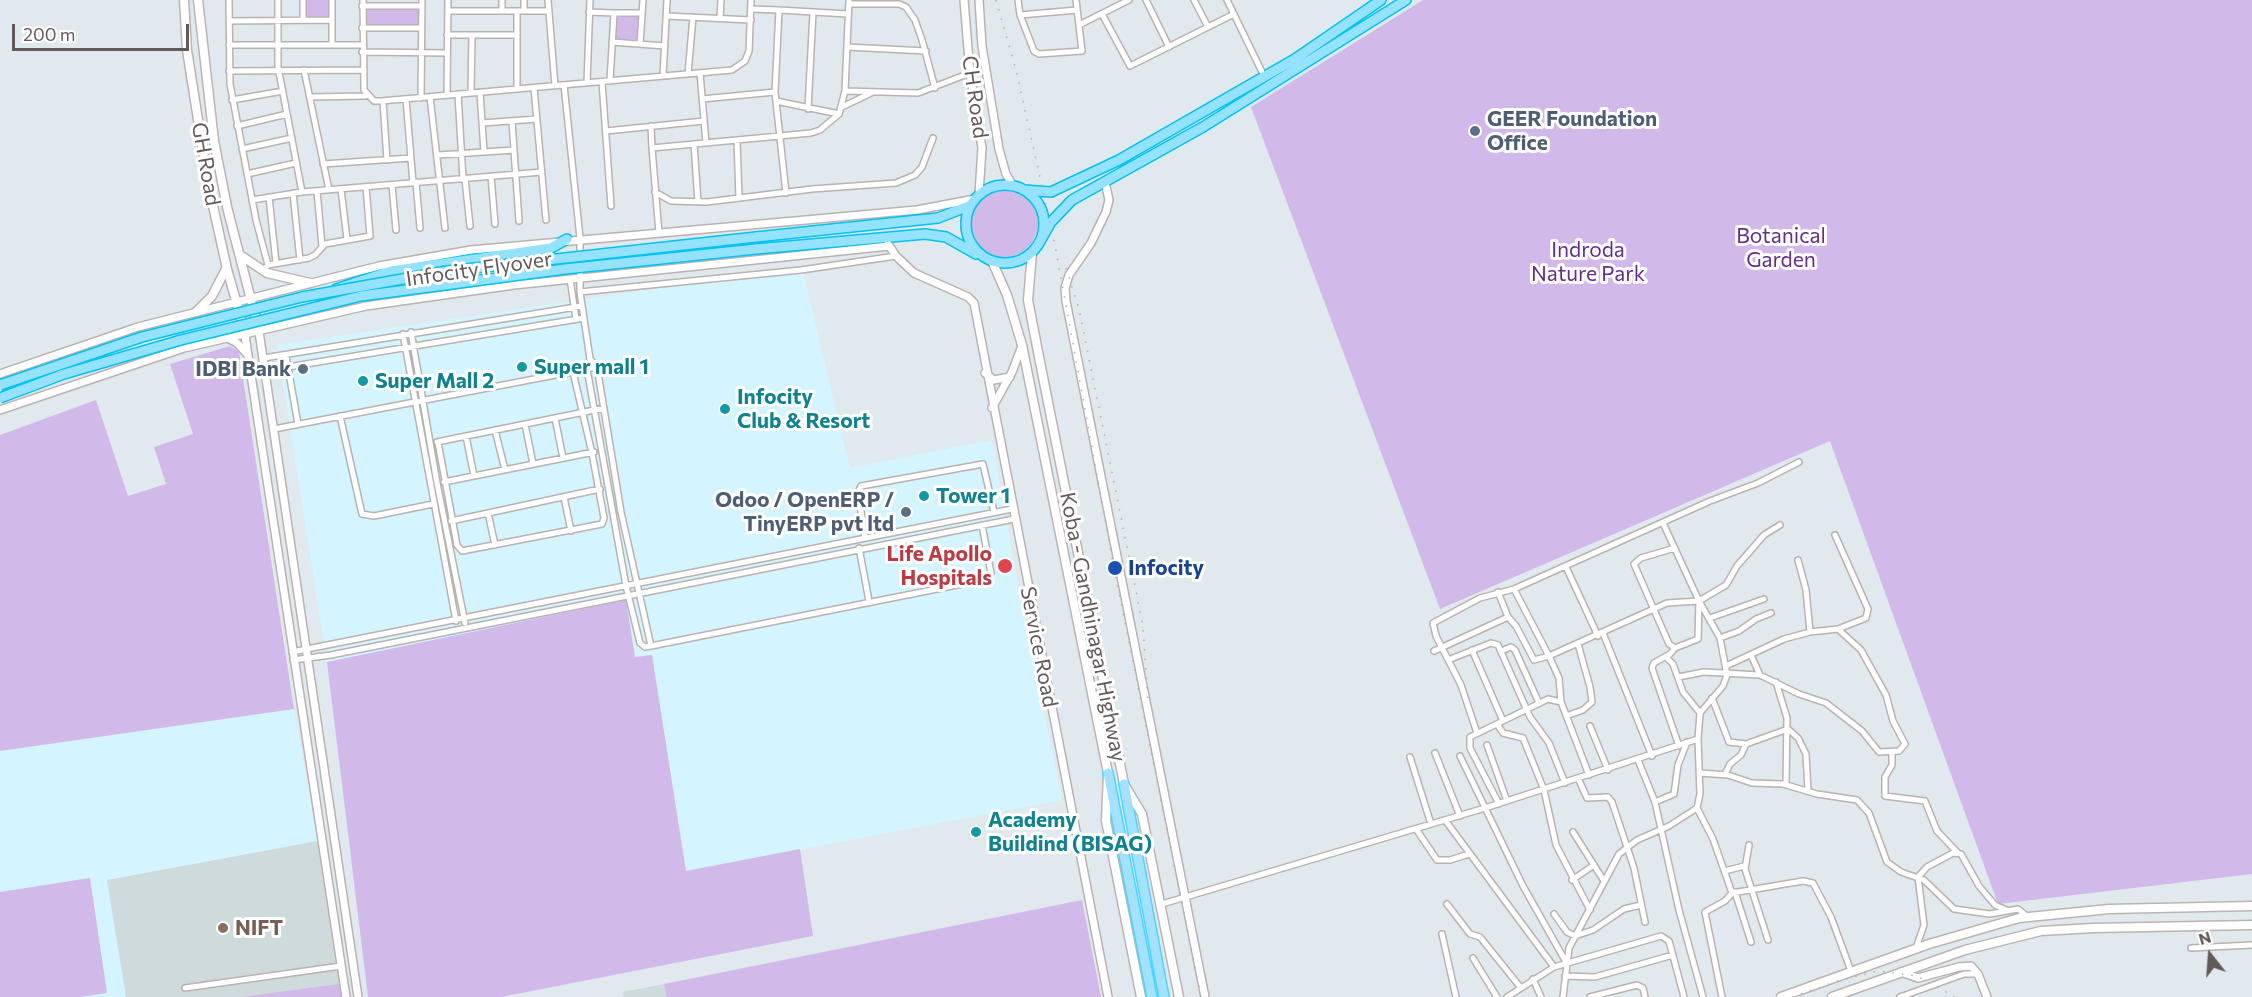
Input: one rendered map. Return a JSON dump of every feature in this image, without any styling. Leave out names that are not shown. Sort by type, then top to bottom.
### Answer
[{"type":"highway","points":[[1381,0],[1264,76],[1119,160],[1065,188],[1051,192],[1024,190],[1013,186],[990,188],[975,200],[965,221],[969,240],[976,251],[989,260],[1010,263],[1032,253],[1066,205],[1203,127],[1406,0]]},
{"type":"highway","points":[[1024,190],[1040,207],[1043,231],[1039,243]]},
{"type":"highway","name":"Infocity Flyover","points":[[0,386],[142,337],[325,293],[447,271],[938,218],[975,200]]},
{"type":"highway","name":"Infocity Flyover","points":[[0,398],[64,375],[181,339],[361,296],[542,272],[887,236],[925,234],[946,237],[989,260]]},
{"type":"highway","points":[[325,293],[391,271],[551,248],[567,239]]},
{"type":"main road","name":"GH Road","points":[[184,0],[187,50],[206,172],[226,269],[244,329]]},
{"type":"main road","name":"GH Road","points":[[198,0],[214,141],[258,326]]},
{"type":"main road","name":"Koba - Gandhinagar Highway","points":[[1032,253],[1028,300],[1124,784],[1142,814],[1179,997]]},
{"type":"main road","points":[[240,255],[265,268],[310,284]]},
{"type":"main road","name":"Koba - Gandhinagar Highway","points":[[989,260],[1010,303],[1022,345],[1108,773],[1106,820],[1141,997]]},
{"type":"main road","points":[[196,312],[212,296],[226,269]]},
{"type":"main road","points":[[1108,773],[1152,997]]},
{"type":"main road","points":[[1124,784],[1164,997]]},
{"type":"main road","points":[[1781,997],[1916,948],[1966,932],[2028,917],[2109,909],[2252,906]]},
{"type":"main road","points":[[1832,997],[1995,941],[2042,931],[2252,925]]},
{"type":"street","points":[[229,0],[229,71],[232,100],[265,268],[276,263],[300,260],[315,255],[322,246],[370,234],[366,187]]},
{"type":"street","points":[[279,0],[279,70],[302,192]]},
{"type":"street","points":[[303,0],[303,20]]},
{"type":"street","points":[[332,0],[332,45]]},
{"type":"street","points":[[447,95],[448,0]]},
{"type":"street","points":[[502,0],[502,11]]},
{"type":"street","points":[[517,89],[517,35],[524,0]]},
{"type":"street","points":[[548,0],[555,86]]},
{"type":"street","points":[[586,83],[590,0]]},
{"type":"street","points":[[640,44],[643,0]]},
{"type":"street","points":[[663,76],[667,0]]},
{"type":"street","points":[[720,18],[721,0]]},
{"type":"street","points":[[310,97],[366,96],[374,101],[383,101],[732,69],[745,61],[749,51],[752,0]]},
{"type":"street","name":"CH Road","points":[[964,0],[970,73],[982,148],[975,200]]},
{"type":"street","name":"CH Road","points":[[979,0],[982,46],[999,148],[1006,174],[1013,186]]},
{"type":"street","points":[[1018,0],[1020,15],[1034,51],[1040,54],[1082,51],[1076,0]]},
{"type":"street","points":[[1079,26],[1129,0]]},
{"type":"street","points":[[1146,0],[1169,47]]},
{"type":"street","points":[[1194,0],[1208,27]]},
{"type":"street","points":[[1227,0],[1264,76]]},
{"type":"street","points":[[652,148],[820,130],[839,114],[843,106],[849,2],[899,4],[906,7],[915,20],[926,51],[935,88]]},
{"type":"street","points":[[366,96],[362,70],[363,3],[422,3],[421,98]]},
{"type":"street","points":[[751,9],[848,14]]},
{"type":"street","points":[[447,10],[549,11]]},
{"type":"street","points":[[779,10],[775,92],[786,193]]},
{"type":"street","points":[[1020,15],[1077,10]]},
{"type":"street","points":[[589,12],[642,13]]},
{"type":"street","points":[[808,109],[813,12]]},
{"type":"street","points":[[610,81],[614,13]]},
{"type":"street","points":[[1102,14],[1130,66],[1234,14]]},
{"type":"street","points":[[666,16],[751,20]]},
{"type":"street","points":[[688,74],[693,17]]},
{"type":"street","points":[[229,21],[332,20]]},
{"type":"street","points":[[362,28],[422,28]]},
{"type":"street","points":[[447,35],[517,35]]},
{"type":"street","points":[[471,93],[472,35]]},
{"type":"street","points":[[612,42],[665,46]]},
{"type":"street","points":[[229,45],[362,45]]},
{"type":"street","points":[[847,47],[926,51]]},
{"type":"street","points":[[362,52],[447,52]]},
{"type":"street","points":[[304,70],[329,190]]},
{"type":"street","points":[[229,71],[362,70]]},
{"type":"street","points":[[700,73],[706,143]]},
{"type":"street","points":[[845,91],[906,94],[935,88],[970,73]]},
{"type":"street","points":[[602,82],[612,206]]},
{"type":"street","points":[[564,85],[580,238],[580,292],[590,359],[587,369],[607,488],[626,586],[640,643],[645,647],[651,646],[990,577],[982,525]]},
{"type":"street","points":[[534,88],[546,220]]},
{"type":"street","points":[[232,100],[283,91]]},
{"type":"street","points":[[480,92],[484,152]]},
{"type":"street","points":[[702,99],[775,92]]},
{"type":"street","points":[[843,106],[873,92]]},
{"type":"street","points":[[458,94],[460,154],[470,226]]},
{"type":"street","points":[[430,97],[445,228]]},
{"type":"street","points":[[406,99],[420,228]]},
{"type":"street","points":[[383,101],[387,160]]},
{"type":"street","points":[[776,101],[839,114]]},
{"type":"street","points":[[237,126],[287,114]]},
{"type":"street","points":[[482,123],[537,119]]},
{"type":"street","points":[[512,121],[519,221]]},
{"type":"street","points":[[606,131],[704,121]]},
{"type":"street","points":[[651,126],[654,192],[659,233]]},
{"type":"street","points":[[242,149],[292,138]]},
{"type":"street","points":[[654,192],[671,201],[698,202],[875,186],[906,180],[922,167],[933,138]]},
{"type":"street","points":[[737,140],[739,198]]},
{"type":"street","points":[[694,144],[698,202]]},
{"type":"street","points":[[438,155],[514,150]]},
{"type":"street","points":[[323,164],[411,158]]},
{"type":"street","points":[[247,174],[296,163]]},
{"type":"street","points":[[252,200],[317,190],[542,172]]},
{"type":"street","points":[[491,176],[495,224]]},
{"type":"street","points":[[1105,182],[1109,200],[1106,212],[1091,243],[1069,274],[1065,288],[1066,301],[1205,997]]},
{"type":"street","points":[[392,184],[396,230]]},
{"type":"street","points":[[341,189],[348,239]]},
{"type":"street","points":[[317,190],[322,246]]},
{"type":"street","points":[[293,193],[300,260]]},
{"type":"street","points":[[269,197],[276,263]]},
{"type":"street","points":[[0,374],[38,359],[196,312],[379,266],[460,252],[567,239],[917,210],[975,200]]},
{"type":"street","name":"Service Road","points":[[887,236],[889,246],[896,256],[914,273],[968,297],[974,303],[992,408],[1108,997]]},
{"type":"street","points":[[0,410],[135,363],[258,326],[378,304],[570,279],[889,246]]},
{"type":"street","points":[[580,292],[801,270],[896,256]]},
{"type":"street","points":[[570,279],[576,319]]},
{"type":"street","points":[[264,358],[286,356],[411,332],[582,306]]},
{"type":"street","points":[[288,367],[413,344],[584,318]]},
{"type":"street","points":[[258,326],[358,997]]},
{"type":"street","points":[[244,329],[326,882],[346,997]]},
{"type":"street","points":[[411,332],[437,483],[466,627]]},
{"type":"street","points":[[403,334],[458,629]]},
{"type":"street","points":[[226,337],[237,343],[248,356]]},
{"type":"street","points":[[992,408],[1010,376],[1022,345]]},
{"type":"street","points":[[286,356],[298,424]]},
{"type":"street","points":[[590,359],[597,368],[636,584],[651,646]]},
{"type":"street","points":[[274,429],[597,368]]},
{"type":"street","points":[[438,441],[457,545],[462,551],[571,531],[604,522],[584,413],[573,372]]},
{"type":"street","points":[[986,373],[994,380],[1010,376]]},
{"type":"street","points":[[430,443],[604,408]]},
{"type":"street","points":[[340,416],[362,514],[374,516],[434,504]]},
{"type":"street","points":[[555,418],[563,458]]},
{"type":"street","points":[[525,424],[534,464]]},
{"type":"street","points":[[495,430],[505,470]]},
{"type":"street","points":[[466,436],[474,476]]},
{"type":"street","points":[[437,483],[610,448]]},
{"type":"street","points":[[1477,733],[1461,685],[1441,647],[1433,623],[1480,598],[1514,589],[1566,567],[1799,462]]},
{"type":"street","points":[[865,538],[858,490],[861,486],[983,464],[994,512]]},
{"type":"street","points":[[445,522],[617,486]]},
{"type":"street","points":[[564,497],[571,531]]},
{"type":"street","points":[[292,651],[456,621],[1012,509]]},
{"type":"street","points":[[488,513],[495,545]]},
{"type":"street","points":[[293,660],[1014,519]]},
{"type":"street","points":[[1663,524],[1698,601],[1720,638],[1726,666],[1723,686],[1700,713],[1698,739],[1700,773],[1697,808],[1734,893],[1751,942]]},
{"type":"street","points":[[1498,592],[1508,617],[1516,626],[1534,660],[1578,644],[1674,601],[1698,601],[1726,585],[1737,566],[1764,535],[1780,525]]},
{"type":"street","points":[[1726,666],[1784,639],[1810,632],[1838,629],[1868,615],[1835,535]]},
{"type":"street","points":[[858,540],[869,601]]},
{"type":"street","points":[[1675,548],[1641,558],[1634,564],[1669,644],[1675,648]]},
{"type":"street","points":[[1798,560],[1806,590],[1810,632]]},
{"type":"street","points":[[1566,567],[1600,634],[1652,756]]},
{"type":"street","points":[[1514,589],[1559,678],[1561,702],[1589,775]]},
{"type":"street","points":[[1710,618],[1764,599]]},
{"type":"street","points":[[1678,746],[1652,668],[1654,663],[1666,657],[1675,648],[1698,639],[1698,601]]},
{"type":"street","points":[[1720,638],[1739,631],[1756,619],[1771,613]]},
{"type":"street","points":[[1434,651],[1508,617]]},
{"type":"street","points":[[1678,677],[1704,672],[1726,675],[1761,675],[1799,694],[1826,703],[1865,735],[1874,748],[1892,753],[1903,749],[1905,744],[1893,721],[1889,702],[1861,650],[1838,629]]},
{"type":"street","points":[[1448,660],[1495,643],[1501,651],[1527,710],[1544,733],[1565,783]]},
{"type":"street","points":[[1566,716],[1583,710],[1592,702],[1578,644]]},
{"type":"street","points":[[1501,651],[1511,647],[1515,650],[1539,703]]},
{"type":"street","points":[[1472,650],[1503,733],[1523,738],[1545,790],[1556,845],[1572,880],[1590,910]]},
{"type":"street","points":[[1751,655],[1761,675]]},
{"type":"street","points":[[1666,657],[1673,664],[1683,692],[1700,713]]},
{"type":"street","points":[[1776,682],[1788,729],[1785,756],[1786,784]]},
{"type":"street","points":[[1499,804],[1470,748],[1469,740],[1477,733],[1539,703],[1553,698],[1561,702]]},
{"type":"street","points":[[1712,698],[1729,742],[1746,744],[1788,729]]},
{"type":"street","points":[[1590,726],[1608,770]]},
{"type":"street","points":[[1788,729],[1798,738],[1806,754],[1808,791]]},
{"type":"street","points":[[1162,904],[1545,790],[1698,739]]},
{"type":"street","points":[[1655,802],[1674,794],[1678,765],[1687,742]]},
{"type":"street","points":[[1725,774],[1730,764],[1741,755],[1746,744]]},
{"type":"street","points":[[1487,746],[1507,801]]},
{"type":"street","points":[[1435,753],[1460,816]]},
{"type":"street","points":[[1892,753],[1892,765],[1885,777],[1886,796],[1925,801],[1936,831],[1967,862],[1978,886],[1990,900],[2008,911]]},
{"type":"street","points":[[1460,756],[1523,886],[1566,962]]},
{"type":"street","points":[[1410,757],[1431,825]]},
{"type":"street","points":[[1638,760],[1655,802],[1679,910],[1703,997]]},
{"type":"street","points":[[1700,773],[1725,774],[1752,783],[1786,784],[1808,791],[1857,800],[1865,806],[1887,862],[1901,872],[1918,877],[1947,903],[1961,912],[1990,914],[2022,910],[2028,917]]},
{"type":"street","points":[[1578,778],[1587,798],[1610,799],[1627,846],[1645,922]]},
{"type":"street","points":[[1563,997],[1566,962],[1575,936],[1612,864],[1627,846],[1697,808]]},
{"type":"street","points":[[1445,820],[1554,967]]},
{"type":"street","points":[[1416,829],[1437,860],[1450,861],[1469,854]]},
{"type":"street","points":[[1572,832],[1604,881]]},
{"type":"street","points":[[321,838],[334,836]]},
{"type":"street","points":[[1749,845],[1744,866],[1768,940]]},
{"type":"street","points":[[1918,877],[1939,860],[1957,852]]},
{"type":"street","points":[[1572,880],[1594,866]]},
{"type":"street","points":[[1725,872],[1744,866]]},
{"type":"street","points":[[1916,948],[1924,925],[1918,877]]},
{"type":"street","points":[[326,882],[341,880]]},
{"type":"street","points":[[1722,997],[1705,912],[1734,893],[1803,881],[1813,883],[1831,917],[1851,971]]},
{"type":"street","points":[[1447,904],[1470,934],[1480,937],[1518,992]]},
{"type":"street","points":[[1554,914],[1567,932],[1575,936],[1593,930],[1624,909],[1641,904]]},
{"type":"street","points":[[1442,934],[1456,997]]},
{"type":"street","points":[[1507,997],[1518,992],[1533,979],[1566,962],[1661,936],[1668,938],[1684,997]]},
{"type":"street","points":[[2191,948],[2252,945]]},
{"type":"street","points":[[1564,976],[1595,977],[1673,955]]},
{"type":"street","points":[[1473,958],[1497,997]]},
{"type":"street","points":[[185,988],[341,966]]},
{"type":"street","points":[[1901,972],[1918,978],[1967,966],[1976,969],[1987,997]]},
{"type":"street","points":[[1900,997],[1964,975],[1978,974]]},
{"type":"street","points":[[1533,979],[1541,997]]},
{"type":"street","points":[[1591,997],[1637,985],[1643,988],[1645,997]]},
{"type":"shaded area","points":[[802,267],[850,468],[992,440],[1016,576],[1062,800],[686,871],[501,997],[368,997],[327,662],[277,345]]},
{"type":"shaded area","points":[[294,709],[318,841],[108,880],[126,997],[0,997],[0,751]]},
{"type":"shaded area","name":"NIFT","points":[[318,841],[341,997],[126,997],[107,880]]},
{"type":"shaded area","points":[[664,984],[667,997],[624,997],[623,992]]},
{"type":"green space","points":[[306,0],[329,0],[329,18],[306,18]]},
{"type":"green space","name":"Indroda Nature Park","points":[[1423,0],[2252,0],[2252,874],[1998,904],[1830,441],[1440,609],[1251,107]]},
{"type":"green space","points":[[366,9],[419,9],[419,26],[366,26]]},
{"type":"green space","points":[[617,15],[640,17],[638,40],[615,39]]},
{"type":"green space","points":[[1004,189],[1017,191],[1028,199],[1036,210],[1038,223],[1036,236],[1028,247],[1017,255],[1004,257],[991,255],[980,247],[972,236],[970,223],[972,210],[980,199],[991,191]]},
{"type":"green space","points":[[230,346],[239,352],[294,709],[0,751],[0,435],[96,400],[128,496],[166,484],[154,447],[193,434],[170,364]]},
{"type":"green space","points":[[626,600],[635,657],[652,655],[686,871],[800,849],[813,936],[501,997],[368,997],[327,662]]},
{"type":"green space","points":[[90,878],[107,993],[80,997],[0,997],[0,892]]},
{"type":"green space","points":[[1082,900],[1101,997],[667,997],[664,984]]},
{"type":"green space","points":[[339,984],[341,997],[242,997]]},
{"type":"railway","points":[[996,0],[1016,70],[1054,240],[1114,568],[1201,997]]},
{"type":"railway","points":[[1066,268],[1079,309],[1143,626],[1148,704]]},
{"type":"railway","points":[[1792,997],[1841,980],[1878,971],[1917,976],[1955,997]]},
{"type":"place","name":"GEER Foundation Office","points":[[1475,131]]},
{"type":"place","name":"Super mall 1","points":[[522,367]]},
{"type":"place","name":"IDBI Bank","points":[[303,369]]},
{"type":"place","name":"Super Mall 2","points":[[363,381]]},
{"type":"place","name":"Infocity Club & Resort","points":[[725,409]]},
{"type":"place","name":"Tower 1","points":[[924,496]]},
{"type":"place","name":"Odoo / OpenERP / TinyERP pvt ltd","points":[[906,512]]},
{"type":"place","name":"Life Apollo Hospitals","points":[[1005,566]]},
{"type":"place","name":"Infocity","points":[[1115,568]]},
{"type":"place","name":"Academy Buildind (BISAG)","points":[[976,832]]},
{"type":"place","name":"NIFT","points":[[223,928]]},
{"type":"park label","name":"Botanical Garden","points":[[1781,248]]}]
